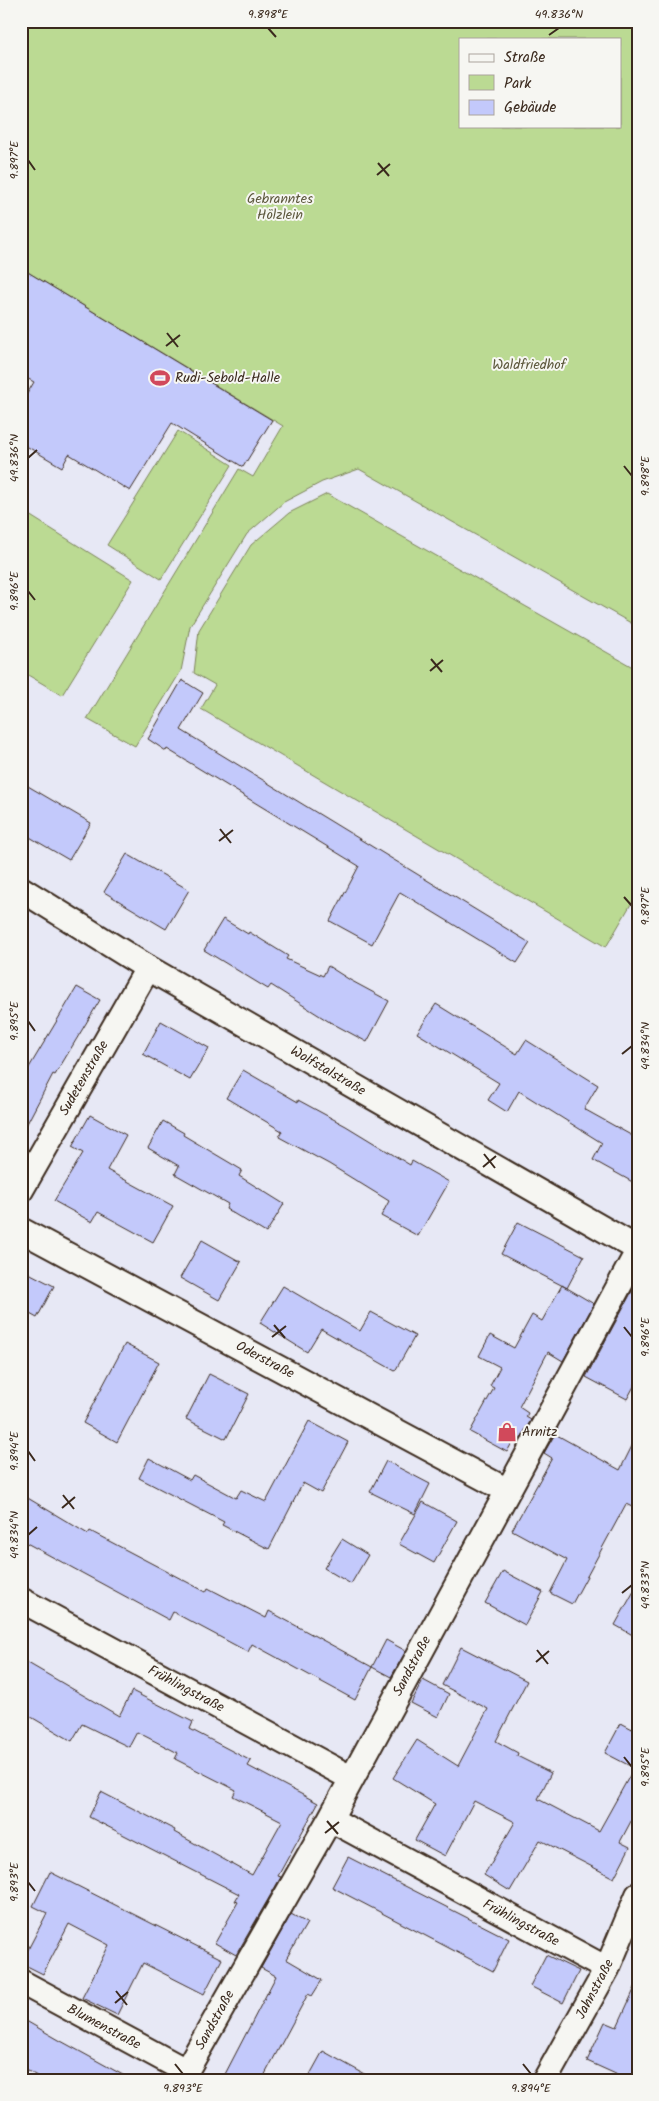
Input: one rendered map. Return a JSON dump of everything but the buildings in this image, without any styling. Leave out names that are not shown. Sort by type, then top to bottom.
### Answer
[{"type":"street","name":"Wolfstalstraße","points":[[21,889],[148,968],[638,1250]]},
{"type":"street","name":"Sudetenstraße","points":[[21,1190],[148,968]]},
{"type":"street","name":"Oderstraße","points":[[21,1230],[508,1491]]},
{"type":"street","name":"Sandstraße","points":[[184,2076],[330,1819],[638,1250]]},
{"type":"street","name":"Frühlingstraße","points":[[21,1600],[352,1778]]},
{"type":"street","name":"Frühlingstraße","points":[[330,1819],[607,1969]]},
{"type":"street","name":"Jahnstraße","points":[[546,2080],[607,1969],[638,1895]]},
{"type":"street","name":"Blumenstraße","points":[[21,1982],[184,2076]]},
{"type":"green space","name":"Gebranntes Hölzlein","points":[[21,21],[638,21],[638,627],[359,469],[322,482],[284,502],[247,534],[190,626],[181,671],[135,746],[87,719],[239,469],[253,477],[283,426],[21,268]]},
{"type":"green space","points":[[178,431],[232,465],[161,579],[107,545]]},
{"type":"green space","points":[[327,494],[638,670],[638,892],[606,947],[201,709],[215,685],[194,673],[199,630],[251,545],[289,513]]},
{"type":"green space","points":[[21,510],[133,580],[62,695],[21,671]]},
{"type":"place","name":"Rudi-Sebold-Halle","points":[[160,378]]},
{"type":"place","name":"Arnitz","points":[[507,1432]]},
{"type":"park label","name":"Waldfriedhof","points":[[529,365]]}]
